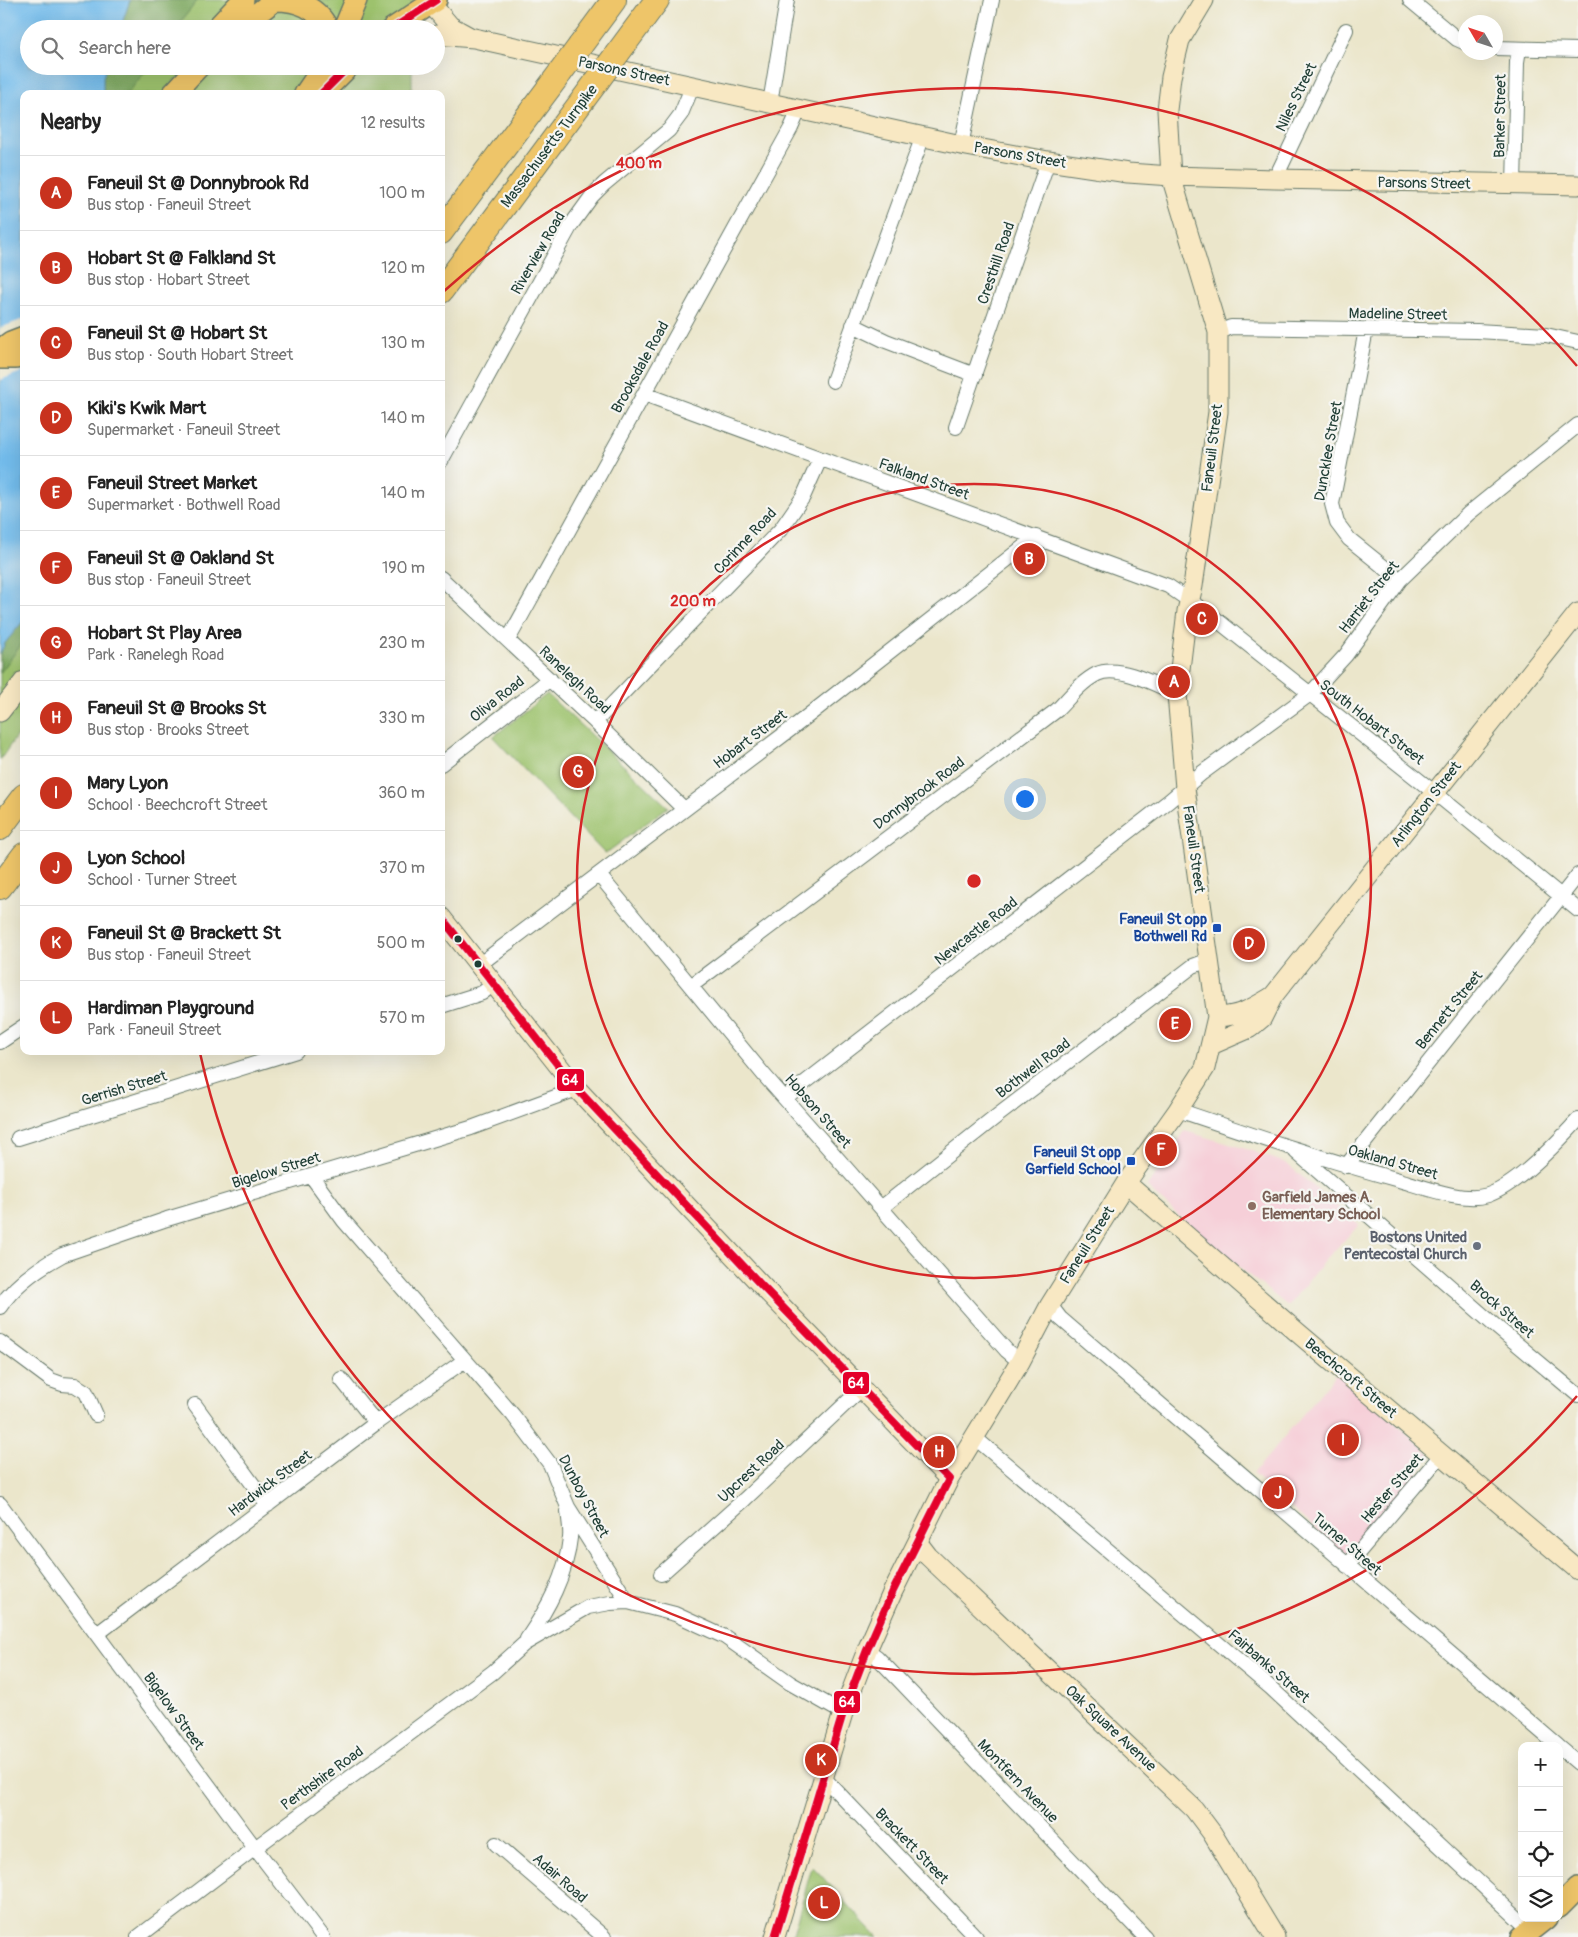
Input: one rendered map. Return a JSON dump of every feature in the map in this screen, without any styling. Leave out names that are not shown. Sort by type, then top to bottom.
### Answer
[{"type":"highway","points":[[445,227],[614,0]]},
{"type":"highway","name":"Massachusetts Turnpike","points":[[445,286],[657,0]]},
{"type":"highway","points":[[0,828],[20,801]]},
{"type":"highway","points":[[0,887],[20,860]]},
{"type":"main road","points":[[224,20],[243,0]]},
{"type":"main road","points":[[249,20],[275,0],[294,1],[305,5],[316,11],[324,20]]},
{"type":"main road","points":[[348,20],[356,0]]},
{"type":"main road","points":[[408,20],[432,1]]},
{"type":"main road","points":[[173,90],[182,75]]},
{"type":"main road","points":[[175,90],[190,75]]},
{"type":"main road","points":[[308,90],[318,75]]},
{"type":"main road","points":[[325,90],[340,75]]},
{"type":"main road","points":[[0,350],[20,339]]},
{"type":"main road","points":[[0,358],[20,356]]},
{"type":"main road","points":[[1563,1903],[1578,1888]]},
{"type":"street","points":[[770,103],[787,0]]},
{"type":"street","points":[[961,145],[992,0]]},
{"type":"street","name":"Faneuil Street","points":[[775,1937],[843,1713],[867,1650],[893,1591],[949,1479],[1020,1362],[1050,1306],[1126,1182],[1178,1110],[1205,1068],[1211,1045],[1217,1017],[1186,788],[1177,694],[1187,611],[1218,412],[1218,332],[1190,247],[1171,176],[1167,110],[1170,77],[1180,40],[1204,0]]},
{"type":"street","points":[[1410,0],[1458,39]]},
{"type":"street","name":"Parsons Street","points":[[432,1],[450,26],[474,38]]},
{"type":"street","name":"Niles Street","points":[[1275,179],[1346,30]]},
{"type":"street","name":"Parsons Street","points":[[445,36],[474,38],[961,145],[1048,161],[1128,172],[1171,176],[1578,186]]},
{"type":"street","points":[[1503,48],[1578,50]]},
{"type":"street","name":"Barker Street","points":[[1514,185],[1517,62],[1519,49]]},
{"type":"street","name":"Riverview Road","points":[[445,454],[571,225],[592,196],[604,184],[669,130],[681,114],[693,86]]},
{"type":"street","name":"Brooksdale Road","points":[[508,640],[791,128],[799,110]]},
{"type":"street","points":[[833,381],[923,136]]},
{"type":"street","name":"Cresthill Road","points":[[956,428],[1048,161]]},
{"type":"street","points":[[853,325],[886,341],[975,375]]},
{"type":"street","name":"Madeline Street","points":[[1218,332],[1231,327],[1478,331],[1536,334],[1578,342]]},
{"type":"street","name":"Duncklee Street","points":[[1366,330],[1332,504],[1337,523],[1349,539],[1400,580]]},
{"type":"street","name":"Falkland Street","points":[[644,394],[1168,586],[1190,600]]},
{"type":"street","name":"Harriet Street","points":[[1186,788],[1202,773],[1310,694],[1346,655],[1400,580],[1468,514],[1578,425]]},
{"type":"street","name":"Corinne Road","points":[[595,722],[781,529],[803,497],[820,458]]},
{"type":"street","name":"Hobart Street","points":[[480,964],[791,729],[1036,537]]},
{"type":"street","name":"Ranelegh Road","points":[[445,582],[550,679],[684,809]]},
{"type":"street","name":"South Hobart Street","points":[[1190,600],[1435,793],[1578,910]]},
{"type":"street","name":"Arlington Street","points":[[1211,1045],[1250,1028],[1262,1018],[1273,996],[1578,613]]},
{"type":"street","name":"Donnybrook Road","points":[[691,986],[1057,710],[1080,686],[1097,674],[1112,670],[1177,694]]},
{"type":"street","name":"Oliva Road","points":[[445,761],[550,679]]},
{"type":"street","points":[[0,712],[20,686]]},
{"type":"street","name":"Newcastle Road","points":[[785,1098],[1186,788]]},
{"type":"street","name":"Hobson Street","points":[[599,875],[785,1098],[1007,1350],[1020,1362]]},
{"type":"street","name":"Bennett Street","points":[[1346,1166],[1578,875]]},
{"type":"street","points":[[445,922],[577,1089],[654,1173],[949,1479]]},
{"type":"street","name":"Bothwell Road","points":[[881,1208],[997,1116],[1193,966],[1209,960]]},
{"type":"street","points":[[445,1005],[482,993],[494,984]]},
{"type":"street","name":"Arlington Street","points":[[1217,1017],[1234,1016],[1246,1012],[1273,996]]},
{"type":"street","points":[[0,1042],[20,1029]]},
{"type":"street","name":"Gerrish Street","points":[[18,1138],[283,1055]]},
{"type":"street","name":"Bigelow Street","points":[[0,1307],[25,1280],[62,1255],[167,1219],[471,1128],[577,1089]]},
{"type":"street","name":"Oakland Street","points":[[1178,1110],[1346,1166],[1458,1196],[1487,1195],[1506,1185],[1558,1142],[1578,1120]]},
{"type":"street","name":"Brock Street","points":[[1292,1148],[1493,1324],[1578,1395]]},
{"type":"street","name":"Dunboy Street","points":[[312,1177],[344,1221],[513,1415],[550,1464],[568,1507],[628,1602]]},
{"type":"street","name":"Beechcroft Street","points":[[1126,1182],[1297,1332],[1578,1570]]},
{"type":"street","name":"Turner Street","points":[[1050,1306],[1060,1318],[1554,1742]]},
{"type":"street","points":[[0,1342],[51,1380],[62,1384],[75,1385],[86,1392],[96,1415]]},
{"type":"street","name":"Hardwick Street","points":[[97,1634],[376,1423],[465,1360]]},
{"type":"street","points":[[341,1379],[376,1423]]},
{"type":"street","name":"Upcrest Road","points":[[661,1574],[746,1499],[861,1389]]},
{"type":"street","points":[[195,1405],[268,1505]]},
{"type":"street","name":"Fairbanks Street","points":[[974,1437],[1271,1688],[1533,1929]]},
{"type":"street","name":"Hester Street","points":[[1347,1566],[1442,1454]]},
{"type":"street","name":"Bigelow Street","points":[[0,1504],[322,1937]]},
{"type":"street","name":"Perthshire Road","points":[[524,1644],[547,1610],[563,1573],[570,1537],[568,1507]]},
{"type":"street","name":"Oak Square Avenue","points":[[918,1543],[928,1556],[1194,1809],[1212,1833],[1274,1937]]},
{"type":"street","name":"Perthshire Road","points":[[138,1937],[254,1848],[493,1672],[524,1644],[588,1607],[610,1602],[628,1602]]},
{"type":"street","points":[[628,1602],[674,1614],[725,1638],[790,1682],[843,1713]]},
{"type":"street","name":"Montfern Avenue","points":[[867,1650],[877,1657],[1145,1937]]},
{"type":"street","name":"Turner Street","points":[[1563,1750],[1578,1763]]},
{"type":"street","name":"Brackett Street","points":[[824,1778],[976,1937]]},
{"type":"street","name":"Adair Road","points":[[496,1844],[604,1937]]},
{"type":"shaded area","name":"Garfield James A. Elementary School","points":[[1185,1131],[1286,1163],[1359,1225],[1324,1261],[1288,1306],[1206,1241],[1147,1187]]},
{"type":"shaded area","points":[[1338,1372],[1431,1455],[1394,1503],[1345,1555],[1253,1474]]},
{"type":"green space","points":[[130,0],[426,0],[420,20],[123,20]]},
{"type":"green space","points":[[130,0],[198,0],[182,20],[123,20]]},
{"type":"green space","points":[[104,75],[143,75],[130,90],[103,90]]},
{"type":"green space","points":[[106,75],[412,75],[412,90],[104,90]]},
{"type":"green space","points":[[20,625],[20,731],[0,760],[0,654],[5,643]]},
{"type":"green space","points":[[20,625],[20,646],[0,673],[0,654],[5,643]]},
{"type":"green space","points":[[547,694],[668,807],[605,854],[493,737]]},
{"type":"green space","points":[[812,1867],[815,1869],[878,1937],[792,1937]]},
{"type":"water","points":[[0,0],[130,0],[123,20],[20,20],[20,75],[104,75],[103,90],[20,90],[20,625],[5,643],[0,654]]},
{"type":"pier","points":[[20,320],[20,372],[0,380],[0,328]]},
{"type":"transit line","name":"64","points":[[406,20],[436,0]]},
{"type":"transit line","name":"64","points":[[325,90],[340,75]]},
{"type":"transit line","name":"64","points":[[445,922],[577,1089],[763,1287],[949,1479],[893,1591],[867,1650],[843,1713],[775,1937]]},
{"type":"place","name":"Hobart St @ Falkland St","points":[[1029,559]]},
{"type":"place","name":"Faneuil St @ Hobart St","points":[[1202,619]]},
{"type":"place","name":"Faneuil St @ Donnybrook Rd","points":[[1174,682]]},
{"type":"place","name":"Hobart St Play Area","points":[[578,772]]},
{"type":"place","name":"Faneuil St opp Bothwell Rd","points":[[1217,928]]},
{"type":"place","name":"Kiki's Kwik Mart","points":[[1249,944]]},
{"type":"place","name":"Faneuil Street Market","points":[[1175,1024]]},
{"type":"place","name":"Faneuil St @ Oakland St","points":[[1161,1150]]},
{"type":"place","name":"Faneuil St opp Garfield School","points":[[1131,1161]]},
{"type":"place","name":"Garfield James A. Elementary School","points":[[1252,1206]]},
{"type":"place","name":"Bostons United Pentecostal Church","points":[[1477,1246]]},
{"type":"place","name":"Mary Lyon","points":[[1343,1440]]},
{"type":"place","name":"Faneuil St @ Brooks St","points":[[939,1452]]},
{"type":"place","name":"Lyon School","points":[[1278,1493]]},
{"type":"place","name":"Faneuil St @ Brackett St","points":[[821,1760]]},
{"type":"place","name":"Hardiman Playground","points":[[824,1903]]}]
